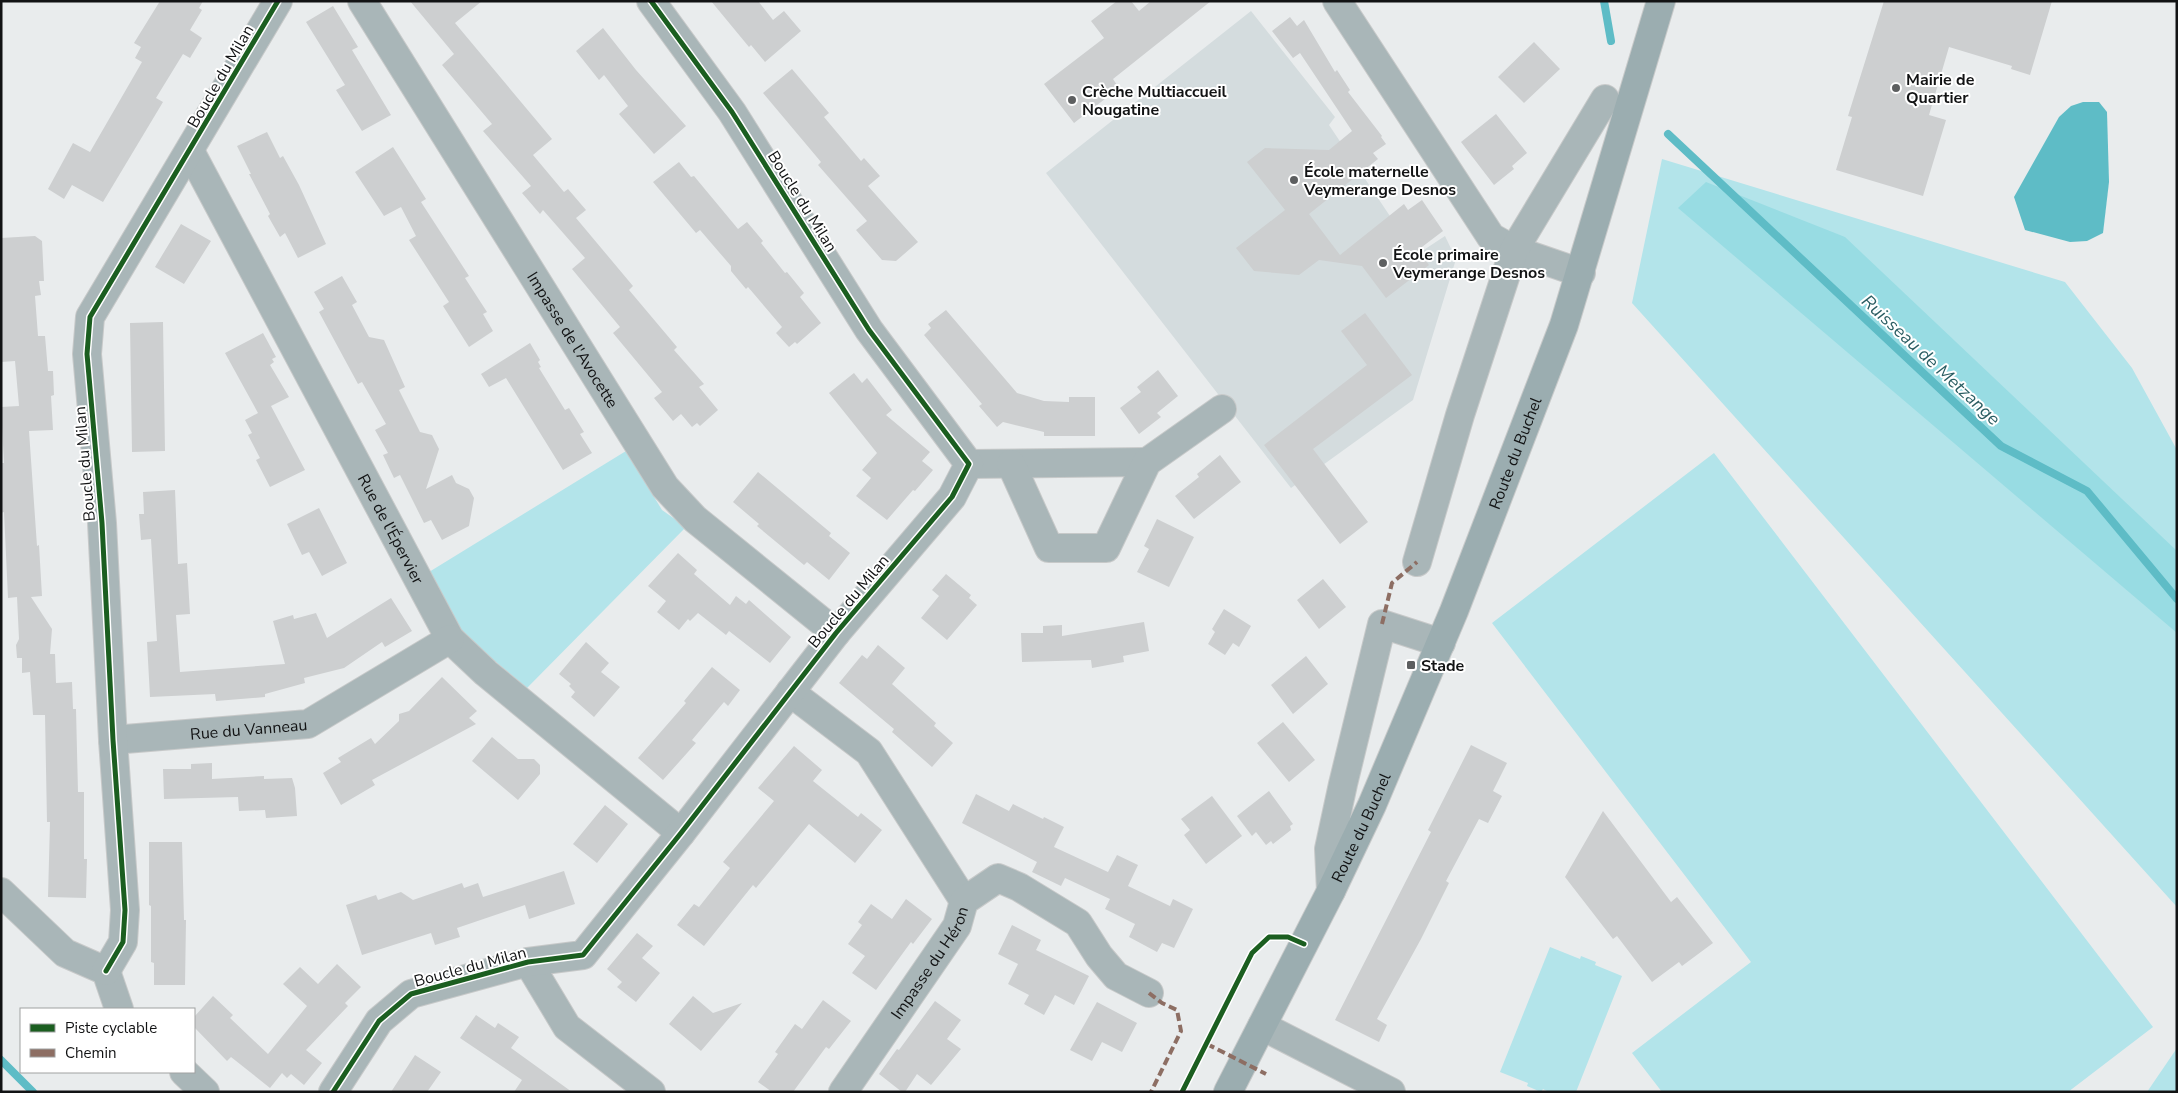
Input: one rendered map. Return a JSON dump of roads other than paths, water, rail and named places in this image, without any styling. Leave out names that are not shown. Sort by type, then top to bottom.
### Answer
[{"type":"main road","name":"Route du Buchel","points":[[1228,1092],[1331,891],[1372,805],[1441,643],[1564,325],[1661,1]]},
{"type":"street","name":"Boucle du Milan","points":[[106,971],[123,942],[125,910],[113,740],[102,523],[87,354],[90,317],[278,1]]},
{"type":"street","name":"Impasse de l'Avocette","points":[[362,1],[665,487],[695,518],[836,633]]},
{"type":"street","name":"Boucle du Milan","points":[[333,1092],[379,1021],[411,994],[528,962],[583,956],[682,833],[836,633],[952,497],[969,464],[869,330],[732,112],[651,1]]},
{"type":"street","points":[[1337,1],[1491,237],[1514,250],[1581,273]]},
{"type":"street","points":[[1416,562],[1460,415],[1514,250],[1605,99]]},
{"type":"street","name":"Rue de l'Épervier","points":[[190,151],[450,639],[486,673],[682,833]]},
{"type":"street","points":[[1011,464],[1049,548],[1106,548],[1147,462],[1222,409]]},
{"type":"street","points":[[969,464],[1147,462]]},
{"type":"street","name":"Route du Buchel","points":[[1331,891],[1329,849],[1382,624],[1441,643]]},
{"type":"street","name":"Rue du Vanneau","points":[[113,740],[308,724],[450,639]]},
{"type":"street","points":[[790,692],[869,752],[964,901]]},
{"type":"street","name":"Impasse du Héron","points":[[843,1092],[958,926],[964,901],[998,878],[1020,887],[1078,923],[1099,956],[1116,976],[1149,993]]},
{"type":"street","points":[[1,892],[65,953],[106,971],[119,1008]]},
{"type":"street","name":"Boucle du Milan","points":[[528,962],[567,1027],[651,1092]]},
{"type":"street","points":[[1262,1026],[1392,1092]]},
{"type":"street","points":[[185,1073],[205,1092]]},
{"type":"waterway","name":"Ruisseau de Metzange","points":[[1604,1],[1611,41]]},
{"type":"waterway","name":"Ruisseau de Metzange","points":[[1668,134],[2001,446],[2087,491],[2177,599]]},
{"type":"waterway","points":[[1,1060],[33,1092]]},
{"type":"place","name":"Mairie de Quartier","points":[[1896,88]]},
{"type":"place","name":"Crèche Multiaccueil Nougatine","points":[[1072,100]]},
{"type":"place","name":"École maternelle Veymerange Desnos","points":[[1294,180]]},
{"type":"place","name":"École primaire Veymerange Desnos","points":[[1383,263]]},
{"type":"place","name":"Stade","points":[[1411,665]]}]
